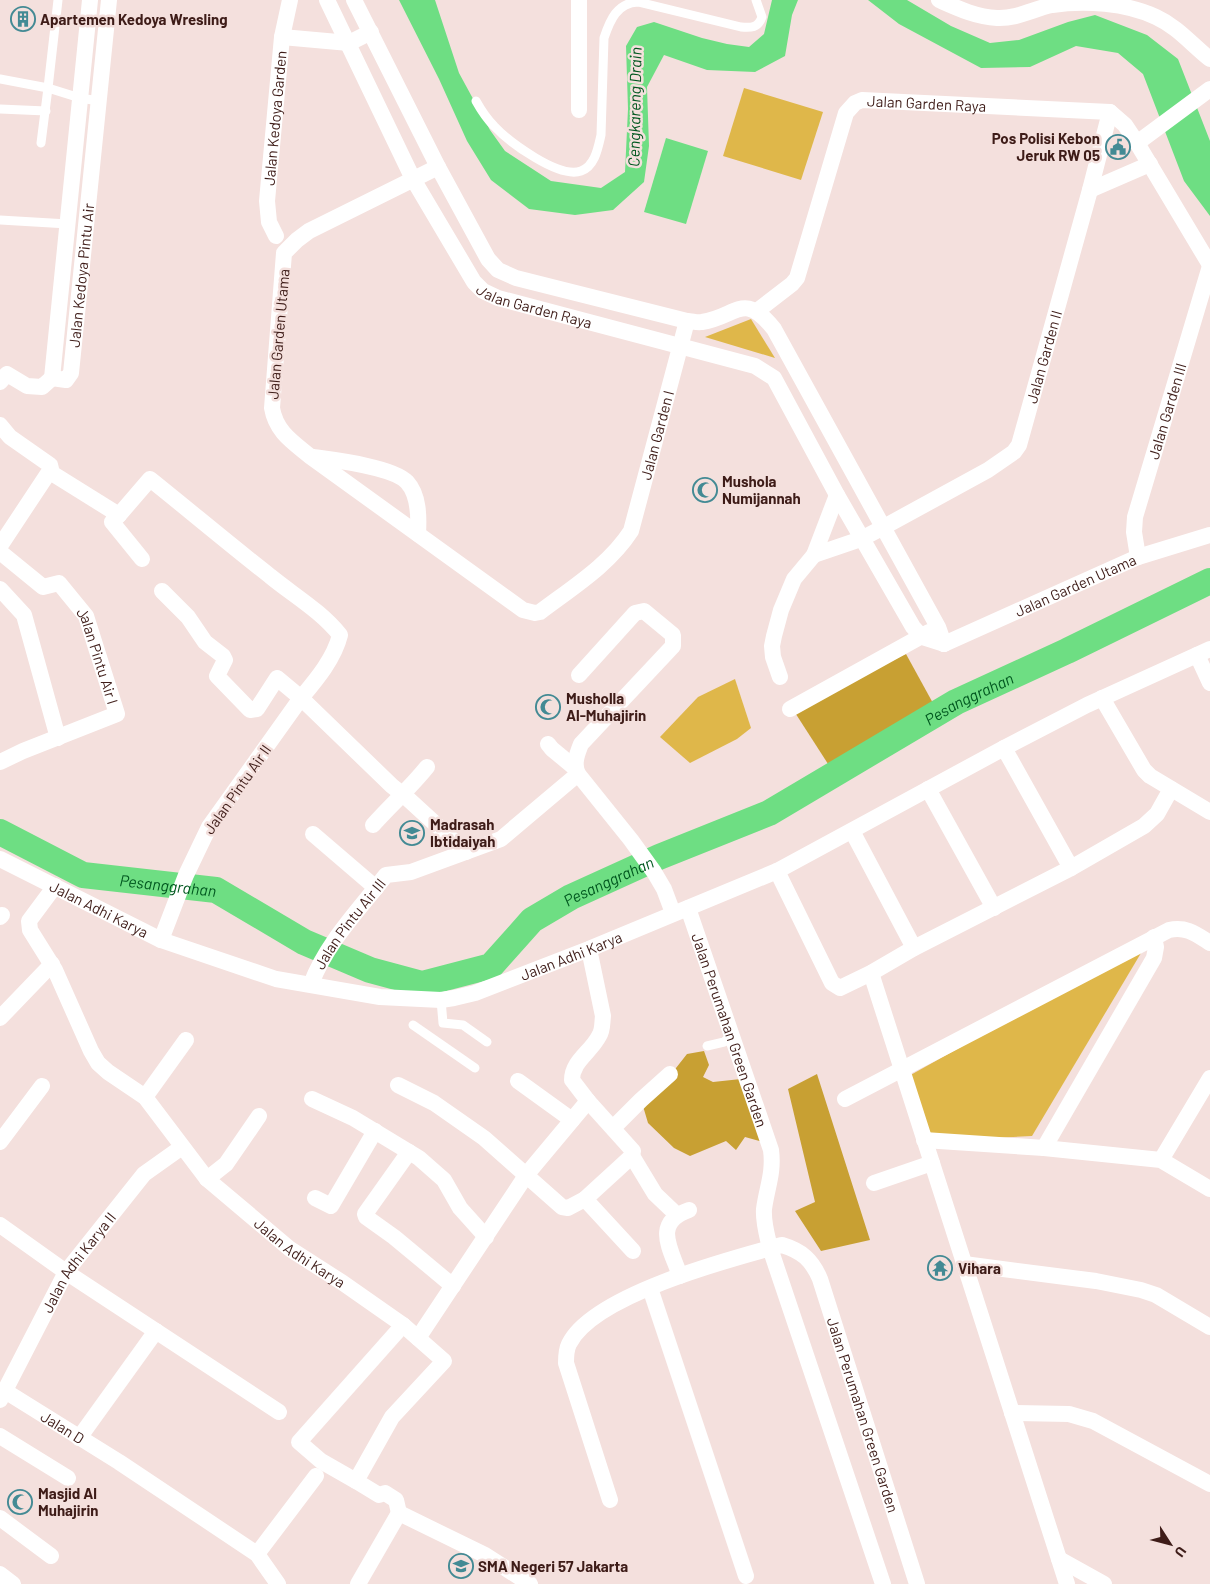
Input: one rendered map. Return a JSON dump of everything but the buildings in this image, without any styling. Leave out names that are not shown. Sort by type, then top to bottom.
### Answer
[{"type":"street","name":"Jalan Kedoya Pintu Air","points":[[90,0],[52,378],[66,380],[71,373],[109,0]]},
{"type":"street","name":"Jalan Kedoya Garden","points":[[276,236],[270,222],[267,201],[282,37],[290,0]]},
{"type":"street","name":"Jalan Garden Raya","points":[[327,0],[413,179],[478,287],[498,298],[755,366],[774,378]]},
{"type":"street","name":"Jalan Garden Raya","points":[[354,0],[438,167],[493,266],[505,274],[516,278],[687,321],[701,322],[737,309],[749,308],[757,311],[797,278],[846,113],[858,101],[1110,112]]},
{"type":"street","points":[[579,0],[579,110]]},
{"type":"street","points":[[939,0],[977,15],[997,18],[1016,17],[1037,6],[1075,1],[1135,4],[1174,28],[1210,59]]},
{"type":"street","points":[[282,37],[349,44],[371,32]]},
{"type":"street","points":[[1137,144],[1203,94]]},
{"type":"street","points":[[1110,112],[1125,125],[1210,266]]},
{"type":"street","name":"Jalan Garden II","points":[[882,528],[988,470],[1014,452],[1019,445],[1110,112]]},
{"type":"street","points":[[1090,190],[1150,164]]},
{"type":"street","name":"Jalan Garden Utama","points":[[438,167],[309,231],[284,253],[272,408],[274,418],[281,432],[311,456],[523,610],[535,613],[540,612],[609,558],[620,547]]},
{"type":"street","name":"Jalan Garden III","points":[[1138,557],[1134,532],[1135,516],[1210,266]]},
{"type":"street","points":[[546,311],[551,287]]},
{"type":"street","points":[[757,311],[774,328],[793,366],[938,627],[944,644]]},
{"type":"street","name":"Jalan Garden I","points":[[620,547],[631,531],[637,512],[687,321]]},
{"type":"street","points":[[793,366],[774,378],[837,495],[912,627],[922,637],[944,644]]},
{"type":"street","points":[[0,382],[7,374],[27,386],[42,387],[52,378]]},
{"type":"street","points":[[0,426],[10,437],[50,465],[50,472],[0,546]]},
{"type":"street","name":"Jalan Garden Utama","points":[[311,456],[369,466],[406,481],[416,501],[419,517],[418,534]]},
{"type":"street","points":[[50,472],[119,515],[112,522],[142,559]]},
{"type":"street","name":"Jalan Pintu Air II","points":[[119,515],[150,478],[332,625],[340,636],[314,683],[301,698],[209,827],[186,875],[161,940]]},
{"type":"street","points":[[780,677],[773,657],[774,636],[781,610],[794,579],[814,555],[837,495]]},
{"type":"street","points":[[814,555],[861,538],[882,528]]},
{"type":"street","name":"Jalan Garden Utama","points":[[944,644],[1138,557],[1210,535]]},
{"type":"street","name":"Jalan Pintu Air I","points":[[0,552],[43,587],[59,583],[86,616],[117,714],[0,762]]},
{"type":"street","points":[[0,589],[24,615],[58,738]]},
{"type":"street","points":[[162,591],[188,617],[206,642],[223,656],[225,660],[217,676],[250,710],[257,709],[277,678],[301,698],[392,786],[466,852]]},
{"type":"street","points":[[577,771],[577,755],[581,744],[673,646],[673,635],[644,611],[635,613],[579,675]]},
{"type":"street","points":[[790,709],[938,627]]},
{"type":"street","points":[[681,911],[777,871],[1004,748],[1102,698],[1203,652],[1210,683]]},
{"type":"street","points":[[1102,698],[1144,770],[1171,789],[1210,812]]},
{"type":"street","name":"Jalan Perumahan Green Garden","points":[[548,744],[577,771],[640,853],[681,911],[732,1035],[771,1150],[773,1164],[764,1212],[770,1248],[883,1584]]},
{"type":"street","points":[[1004,748],[1071,868]]},
{"type":"street","points":[[373,826],[427,767]]},
{"type":"street","name":"Jalan Pintu Air III","points":[[313,978],[330,945],[386,875],[411,872],[501,839],[577,771]]},
{"type":"street","points":[[777,871],[832,983],[837,987],[842,987],[1071,868],[1144,826],[1157,814],[1171,789]]},
{"type":"street","points":[[928,790],[994,908]]},
{"type":"street","points":[[852,831],[914,948]]},
{"type":"street","points":[[313,834],[376,888]]},
{"type":"street","name":"Jalan Adhi Karya","points":[[0,859],[161,940],[183,949],[276,979],[313,978],[380,997],[441,1000],[475,993],[589,950],[681,911]]},
{"type":"street","name":"Jalan Adhi Karya","points":[[56,886],[29,921],[30,930],[52,964],[91,1051],[98,1062],[108,1072],[145,1097],[207,1179],[290,1249],[403,1325],[444,1361],[392,1417],[356,1480]]},
{"type":"street","points":[[846,1099],[1154,937],[1178,928],[1187,929],[1210,943]]},
{"type":"street","points":[[1044,1148],[1154,958],[1156,947],[1154,937]]},
{"type":"street","points":[[589,950],[602,1016],[602,1027],[599,1036],[573,1069],[572,1080],[631,1147],[633,1151],[632,1156],[656,1194],[683,1212],[668,1227],[666,1235],[680,1276]]},
{"type":"street","points":[[0,1018],[52,964]]},
{"type":"street","points":[[871,973],[1067,1584]]},
{"type":"street","points":[[145,1097],[186,1040]]},
{"type":"street","points":[[613,1128],[670,1074]]},
{"type":"street","points":[[1162,1160],[1210,1078]]},
{"type":"street","points":[[518,1081],[572,1120]]},
{"type":"street","points":[[0,1142],[42,1086]]},
{"type":"street","points":[[398,1086],[434,1103],[484,1138],[565,1208],[586,1199],[632,1156]]},
{"type":"street","points":[[312,1099],[375,1131],[420,1158],[444,1180],[460,1208],[486,1237]]},
{"type":"street","points":[[418,1338],[527,1174],[588,1100]]},
{"type":"street","points":[[207,1179],[226,1164],[258,1116]]},
{"type":"street","points":[[315,1198],[332,1206],[375,1131]]},
{"type":"street","points":[[924,1140],[1044,1148],[1162,1160],[1210,1189]]},
{"type":"street","name":"Jalan Adhi Karya II","points":[[3,1396],[66,1272],[144,1174],[182,1147]]},
{"type":"street","points":[[409,1152],[365,1214],[366,1217],[394,1237],[453,1286]]},
{"type":"street","points":[[874,1183],[932,1164]]},
{"type":"street","points":[[586,1199],[633,1251]]},
{"type":"street","points":[[0,1225],[66,1272],[279,1412]]},
{"type":"street","name":"Jalan Perumahan Green Garden","points":[[610,1500],[566,1363],[568,1346],[574,1336],[593,1318],[623,1299],[680,1276],[782,1245],[794,1248],[806,1256],[814,1266],[820,1279],[917,1584]]},
{"type":"street","points":[[964,1264],[1096,1281],[1140,1290],[1156,1296],[1210,1327]]},
{"type":"street","points":[[650,1288],[746,1576]]},
{"type":"street","points":[[358,1584],[399,1513],[396,1500],[385,1492],[379,1495],[321,1461],[299,1442],[403,1325]]},
{"type":"street","points":[[79,1438],[156,1332]]},
{"type":"street","name":"Jalan D","points":[[3,1396],[119,1462],[257,1554]]},
{"type":"street","points":[[1012,1413],[1069,1414],[1093,1421],[1210,1484]]},
{"type":"street","points":[[0,1436],[68,1478]]},
{"type":"street","points":[[278,1584],[257,1554],[316,1476]]},
{"type":"street","points":[[399,1513],[478,1551],[530,1584]]},
{"type":"street","points":[[0,1518],[51,1556]]},
{"type":"street","points":[[1059,1559],[1104,1584]]},
{"type":"street","points":[[0,1574],[13,1584]]},
{"type":"lane","points":[[42,143],[58,0]]},
{"type":"lane","points":[[476,101],[494,126],[510,140],[531,154],[567,172],[581,171],[591,163],[598,151],[601,136],[604,38],[608,23],[620,7],[629,2],[649,4],[741,27],[753,27],[757,26],[762,18],[756,0]]},
{"type":"lane","points":[[0,79],[48,88],[80,98],[98,101]]},
{"type":"lane","points":[[0,108],[46,111]]},
{"type":"lane","name":"Jalan Kedoya Pintu Air","points":[[0,220],[68,224]]},
{"type":"lane","points":[[432,1038],[443,1023],[441,1000]]},
{"type":"lane","points":[[443,1023],[463,1025],[487,1042]]},
{"type":"lane","points":[[413,1024],[475,1068]]},
{"type":"lane","points":[[707,1046],[724,1042],[732,1035]]},
{"type":"shaded area","points":[[744,88],[823,112],[801,180],[723,156]]},
{"type":"shaded area","points":[[751,319],[775,358],[705,337]]},
{"type":"shaded area","points":[[906,654],[934,705],[830,767],[792,708]]},
{"type":"shaded area","points":[[735,679],[751,728],[737,739],[690,763],[660,737],[698,697]]},
{"type":"shaded area","points":[[1147,943],[1032,1136],[932,1141],[907,1077]]},
{"type":"shaded area","points":[[704,1051],[709,1065],[703,1077],[713,1082],[741,1079],[763,1142],[745,1137],[736,1150],[726,1141],[690,1156],[674,1148],[648,1123],[640,1096],[665,1082],[687,1054]]},
{"type":"shaded area","points":[[817,1074],[870,1240],[821,1251],[795,1211],[815,1202],[788,1089]]},
{"type":"water","name":"Cengkareng Drain","points":[[399,0],[435,0],[459,73],[490,130],[505,151],[551,181],[601,188],[625,172],[628,109],[626,46],[637,27],[654,22],[702,38],[749,47],[764,34],[772,0],[798,0],[792,15],[785,56],[755,72],[707,70],[664,55],[647,87],[649,146],[644,182],[613,210],[575,215],[529,209],[491,180],[467,141],[439,79]]},
{"type":"water","points":[[868,0],[907,0],[951,26],[990,43],[1019,40],[1068,22],[1095,15],[1147,35],[1178,59],[1210,141],[1210,216],[1184,181],[1143,74],[1118,53],[1076,46],[1030,67],[981,68],[899,24]]},
{"type":"water","points":[[666,138],[708,151],[686,224],[644,212]]},
{"type":"waterway","name":"Pesanggrahan","points":[[0,832],[83,875],[216,890],[304,942],[370,970],[422,984],[491,966],[532,920],[571,897],[659,857],[769,813],[956,702],[1067,651],[1210,581]]},
{"type":"place","name":"Apartemen Kedoya Wresling","points":[[23,19]]},
{"type":"place","name":"Pos Polisi Kebon Jeruk RW 05","points":[[1118,147]]},
{"type":"place","name":"Mushola Numijannah","points":[[705,490]]},
{"type":"place","name":"Musholla Al-Muhajirin","points":[[548,707]]},
{"type":"place","name":"Madrasah Ibtidaiyah","points":[[412,833]]},
{"type":"place","name":"Vihara","points":[[940,1268]]},
{"type":"place","name":"Masjid Al Muhajirin","points":[[20,1502]]},
{"type":"place","name":"SMA Negeri 57 Jakarta","points":[[461,1566]]}]
